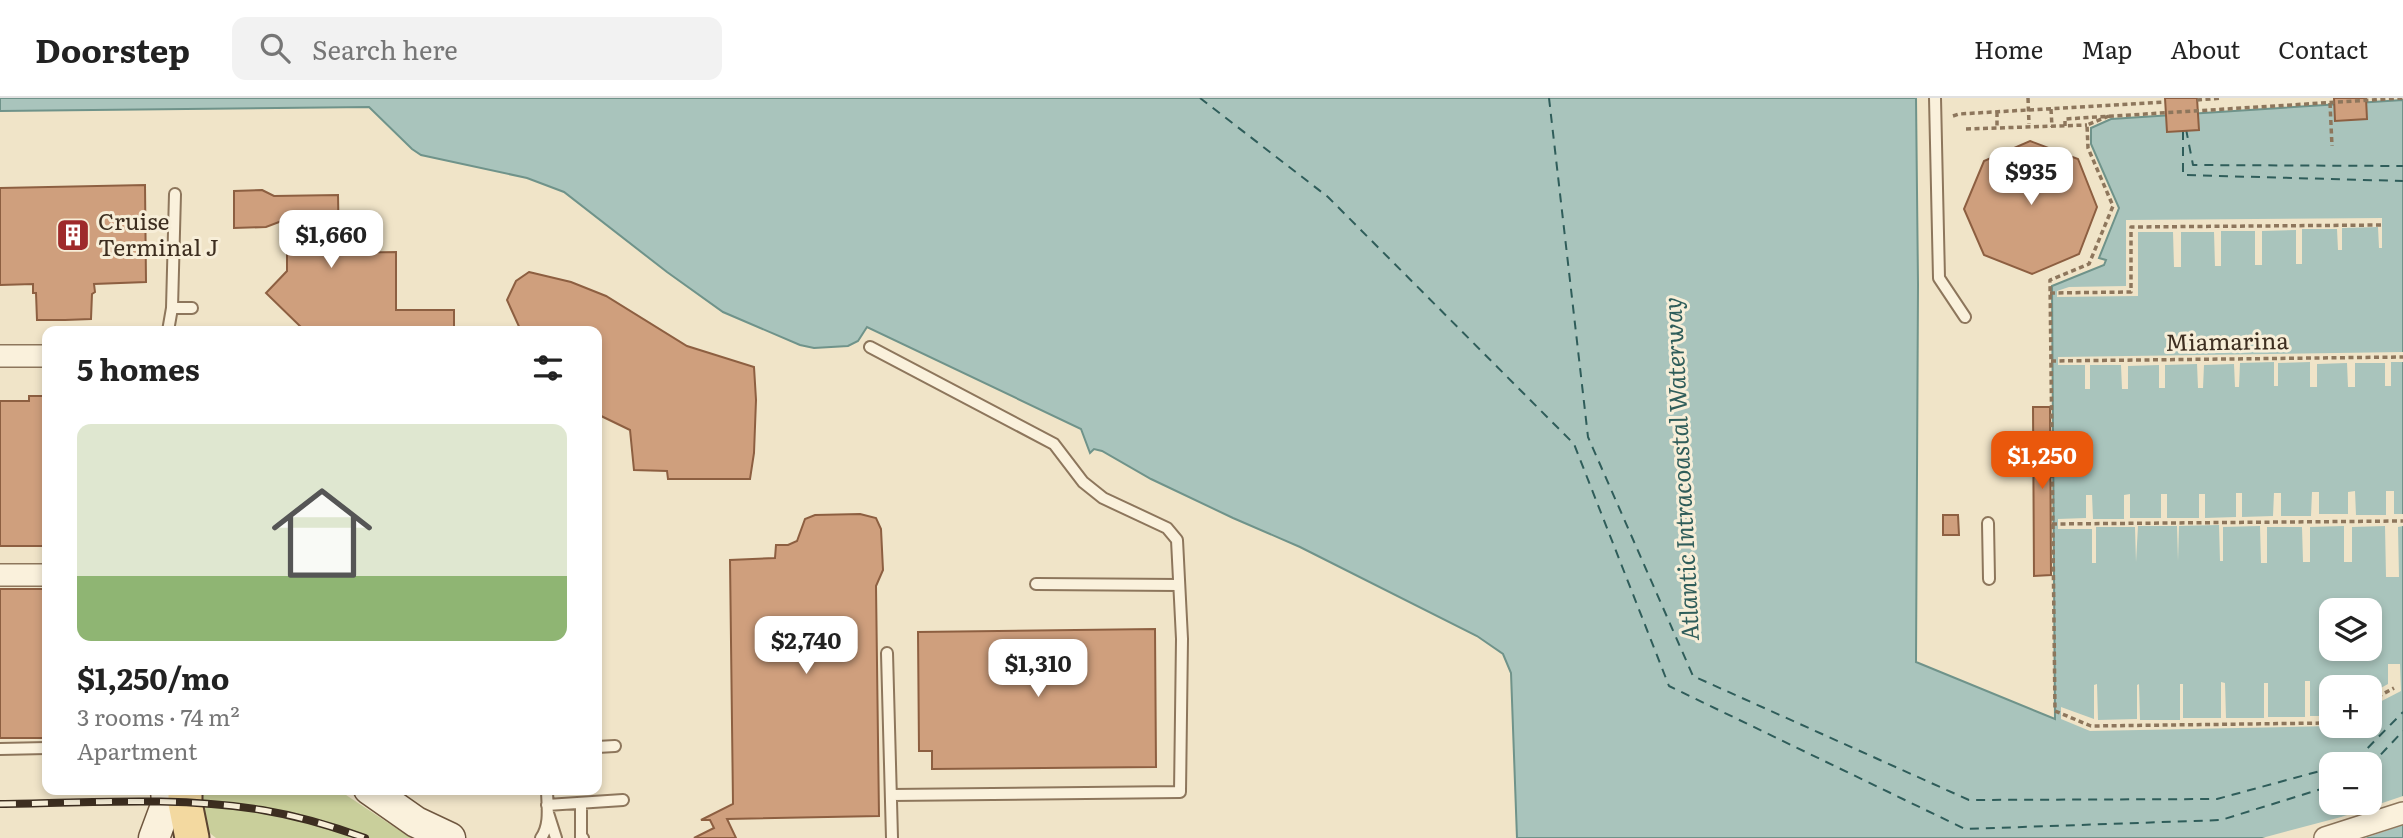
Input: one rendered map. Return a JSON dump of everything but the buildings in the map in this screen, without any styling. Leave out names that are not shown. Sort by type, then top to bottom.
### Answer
[{"type":"main road","points":[[173,795],[183,832],[191,838]]},
{"type":"street","points":[[0,356],[42,356]]},
{"type":"street","points":[[0,575],[42,575]]},
{"type":"street","points":[[154,838],[173,795]]},
{"type":"street","points":[[378,795],[416,822],[450,838]]},
{"type":"street","points":[[2325,838],[2403,813]]},
{"type":"lane","points":[[1935,98],[1939,278],[1965,317]]},
{"type":"lane","points":[[168,326],[172,308],[176,194]]},
{"type":"lane","points":[[172,308],[192,308]]},
{"type":"lane","points":[[870,347],[1054,444],[1083,482],[1103,498],[1167,528],[1177,540],[1182,639],[1180,792],[891,795]]},
{"type":"lane","points":[[1988,523],[1989,579]]},
{"type":"lane","points":[[1036,584],[1179,585]]},
{"type":"lane","points":[[887,653],[892,838]]},
{"type":"lane","points":[[602,747],[615,746]]},
{"type":"lane","points":[[0,748],[42,748]]},
{"type":"lane","points":[[541,838],[545,832],[547,795]]},
{"type":"lane","points":[[548,809],[623,800]]},
{"type":"lane","points":[[581,803],[583,838]]},
{"type":"lane","points":[[548,809],[556,838]]},
{"type":"path","points":[[2028,98],[2029,124]]},
{"type":"path","points":[[2197,100],[2222,98]]},
{"type":"path","points":[[2065,126],[2065,119],[2403,98]]},
{"type":"path","points":[[1953,116],[2165,102]]},
{"type":"path","points":[[2330,103],[2332,146]]},
{"type":"path","points":[[2051,109],[2052,127]]},
{"type":"path","points":[[1997,112],[1997,128]]},
{"type":"path","points":[[1966,129],[2087,125],[2109,116]]},
{"type":"path","points":[[2087,125],[2088,148],[2113,206],[2089,264],[2050,280],[2055,710],[2091,726],[2319,721]]},
{"type":"path","points":[[2050,293],[2132,292],[2131,228],[2382,225]]},
{"type":"path","name":"Miamarina","points":[[2051,361],[2403,357]]},
{"type":"path","points":[[2052,524],[2403,521]]},
{"type":"path","points":[[2382,694],[2394,688]]},
{"type":"green space","points":[[194,795],[346,795],[411,838],[216,838],[202,827]]},
{"type":"water","name":"Atlantic Intracoastal Waterway","points":[[0,98],[1916,98],[1916,662],[2055,719],[2052,286],[2104,265],[2106,260],[2099,258],[2119,208],[2091,144],[2091,128],[2111,119],[2403,100],[2403,838],[1517,838],[1511,673],[1503,654],[1477,636],[1300,547],[1151,479],[1102,451],[1094,449],[1090,453],[1081,429],[867,327],[858,341],[848,346],[814,348],[800,345],[723,312],[564,192],[527,178],[421,155],[369,107],[0,111]]},
{"type":"pier","points":[[2382,218],[2382,248],[2379,248],[2378,227],[2342,228],[2342,250],[2338,250],[2337,229],[2302,229],[2302,264],[2296,264],[2296,230],[2262,231],[2262,265],[2255,265],[2255,231],[2221,231],[2221,266],[2215,266],[2214,232],[2181,232],[2181,267],[2174,267],[2173,232],[2138,232],[2138,296],[2057,297],[2057,291],[2069,287],[2126,286],[2126,220]]},
{"type":"pier","points":[[2403,352],[2403,362],[2391,362],[2391,386],[2385,386],[2385,363],[2355,363],[2355,387],[2348,387],[2347,363],[2317,364],[2317,387],[2310,387],[2310,362],[2278,363],[2278,386],[2274,386],[2274,362],[2240,363],[2239,387],[2235,387],[2234,364],[2204,365],[2203,388],[2198,388],[2197,364],[2165,365],[2165,388],[2159,388],[2159,365],[2128,366],[2128,389],[2122,389],[2121,365],[2090,365],[2090,389],[2085,389],[2085,365],[2058,365],[2058,357]]},
{"type":"pier","points":[[2355,491],[2356,515],[2386,515],[2386,491],[2394,491],[2394,514],[2403,514],[2403,526],[2398,527],[2399,577],[2386,577],[2385,526],[2352,527],[2352,562],[2344,562],[2344,526],[2310,527],[2310,562],[2303,562],[2302,527],[2267,527],[2267,563],[2261,563],[2260,526],[2223,527],[2223,561],[2220,561],[2219,525],[2179,526],[2178,561],[2177,526],[2138,526],[2136,562],[2135,527],[2096,527],[2096,563],[2092,563],[2092,529],[2058,529],[2058,519],[2086,518],[2086,495],[2092,495],[2093,519],[2124,519],[2124,495],[2130,494],[2130,518],[2161,518],[2161,494],[2167,494],[2167,518],[2199,518],[2199,494],[2205,494],[2205,518],[2236,517],[2236,493],[2242,493],[2242,517],[2273,516],[2274,493],[2281,493],[2281,516],[2311,516],[2312,492],[2319,492],[2319,514],[2348,514],[2348,492]]},
{"type":"pier","points":[[2388,664],[2400,664],[2401,691],[2382,701],[2382,687],[2388,684]]},
{"type":"pier","points":[[2305,681],[2310,681],[2310,716],[2319,716],[2319,726],[2090,731],[2061,719],[2061,707],[2094,719],[2094,685],[2097,684],[2098,720],[2137,719],[2139,684],[2140,720],[2180,720],[2180,684],[2183,684],[2183,718],[2221,718],[2221,682],[2225,683],[2226,718],[2264,718],[2264,683],[2268,683],[2268,717],[2305,717]]},
{"type":"pier","points":[[2403,796],[2403,825],[2365,838],[2262,838],[2347,815],[2382,815],[2382,803]]},
{"type":"ferry route","points":[[1200,98],[1328,197],[1574,444],[1669,686],[1965,829],[2221,820],[2319,790]]},
{"type":"ferry route","points":[[1549,98],[1588,437],[1693,676],[1969,800],[2217,799],[2319,771]]},
{"type":"ferry route","points":[[2186,129],[2193,165],[2403,166]]},
{"type":"ferry route","points":[[2183,131],[2183,175],[2403,181]]},
{"type":"ferry route","points":[[2364,752],[2403,712]]},
{"type":"ferry route","points":[[2382,753],[2403,731]]},
{"type":"railway","points":[[0,804],[131,801],[230,806],[302,818],[365,838]]},
{"type":"place","name":"Cruise Terminal J","points":[[73,235]]}]
